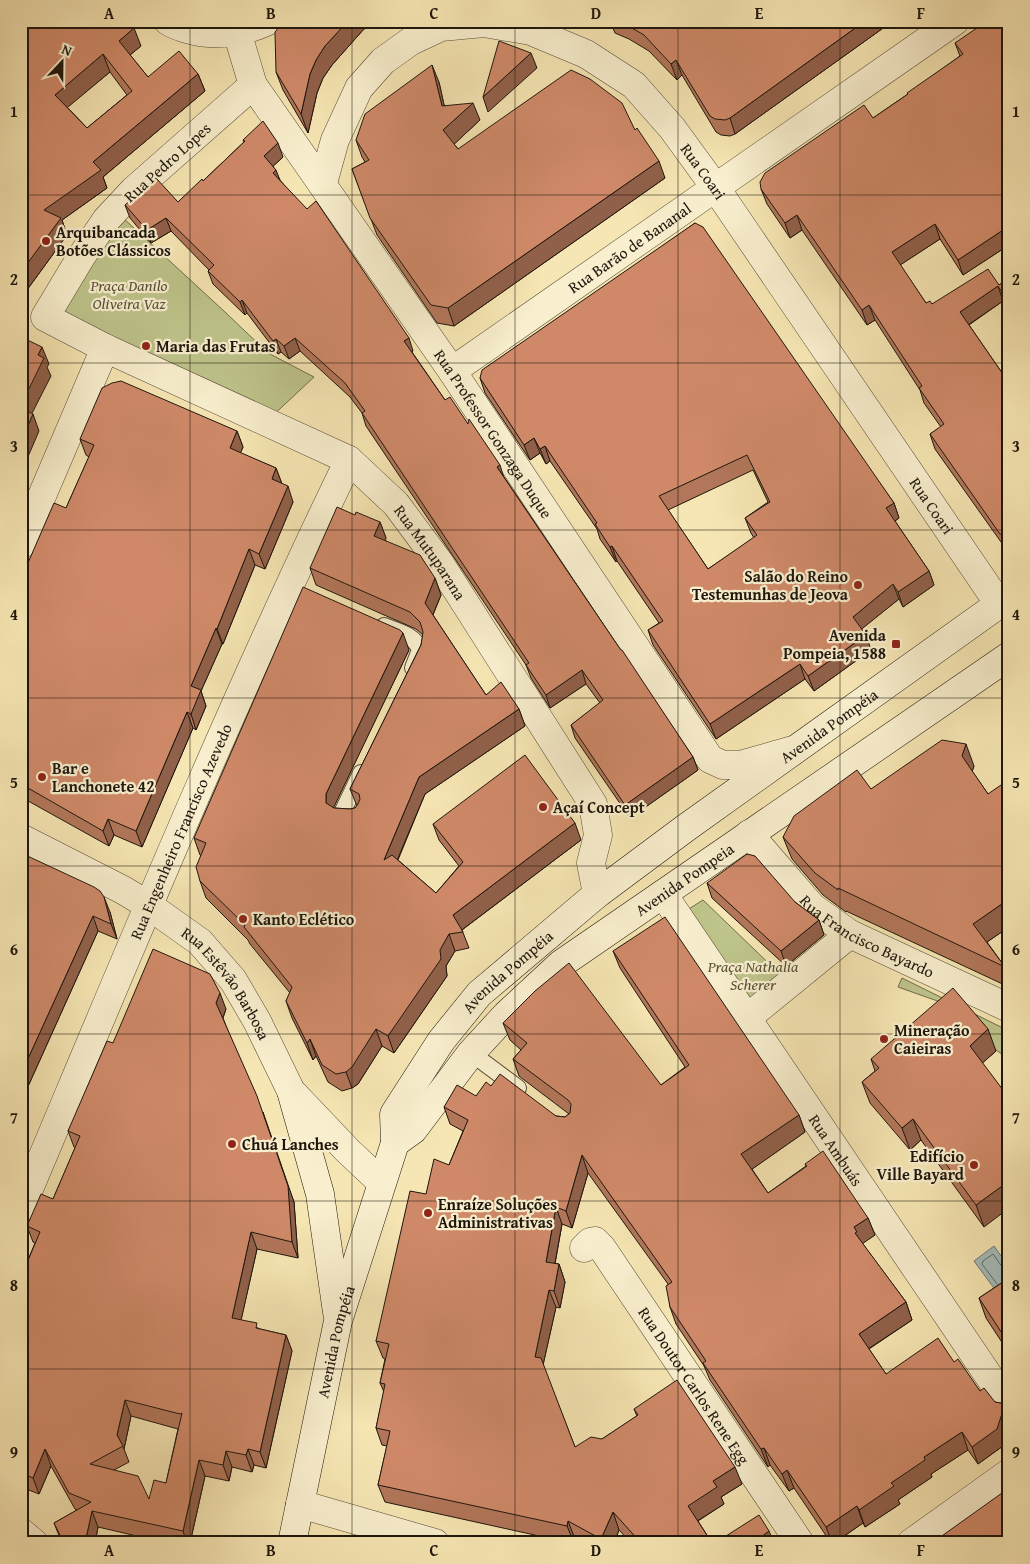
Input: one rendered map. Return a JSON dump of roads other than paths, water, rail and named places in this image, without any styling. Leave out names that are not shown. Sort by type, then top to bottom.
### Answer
[{"type":"street","points":[[168,21],[204,34],[237,32],[268,21]]},
{"type":"street","name":"Rua Barão de Bananal","points":[[452,371],[956,21]]},
{"type":"street","name":"Rua Coari","points":[[322,183],[335,140],[359,88],[383,61],[411,41],[441,27],[484,23],[531,31],[586,54],[634,86],[672,128],[1004,600]]},
{"type":"street","name":"Rua Professor Gonzaga Duque","points":[[237,32],[253,85],[452,371],[710,759],[724,765],[740,765],[795,750]]},
{"type":"street","name":"Rua Pedro Lopes","points":[[104,348],[45,317],[106,220],[134,190],[253,85]]},
{"type":"street","points":[[21,545],[104,348]]},
{"type":"street","name":"Rua Mutuparana","points":[[104,348],[349,460],[396,504],[440,562],[593,804],[598,836],[591,864],[597,894]]},
{"type":"street","name":"Rua Engenheiro Francisco Azevedo","points":[[21,1208],[202,780],[299,587],[349,460]]},
{"type":"street","name":"Avenida Pompéia","points":[[292,1543],[338,1321],[395,1143],[394,1114],[441,1041],[480,994],[597,894],[1004,600]]},
{"type":"street","name":"Avenida Pompeia","points":[[395,1143],[413,1130],[471,1053],[512,1009],[561,964],[1009,656]]},
{"type":"street","name":"Rua Francisco Bayardo","points":[[749,834],[812,907],[850,934],[1009,1008]]},
{"type":"street","name":"Rua Estêvão Barbosa","points":[[21,838],[123,890],[148,905],[200,942],[233,980],[257,1021],[291,1091],[348,1151],[381,1182]]},
{"type":"street","name":"Rua Ambuás","points":[[663,894],[1009,1406]]},
{"type":"street","points":[[747,1018],[850,934]]},
{"type":"street","points":[[291,1091],[320,1194],[338,1321]]},
{"type":"street","name":"Rua Doutor Carlos Rene Egg","points":[[584,1248],[590,1242],[595,1241],[602,1248],[800,1543]]},
{"type":"street","points":[[911,1543],[1009,1473]]},
{"type":"street","points":[[300,1504],[435,1543]]},
{"type":"street","points":[[21,1532],[34,1543]]},
{"type":"lane","points":[[368,618],[412,638],[418,643],[420,650],[418,657],[405,683]]},
{"type":"lane","points":[[356,816],[340,815],[366,762]]},
{"type":"lane","points":[[471,1053],[529,1096]]},
{"type":"water","points":[[994,1246],[1009,1267],[1009,1294],[1002,1299],[974,1261]]},
{"type":"place","name":"Arquibancada Botões Clássicos","points":[[46,241]]},
{"type":"place","name":"Maria das Frutas","points":[[146,346]]},
{"type":"place","name":"Salão do Reino Testemunhas de Jeova","points":[[858,585]]},
{"type":"place","name":"Avenida Pompeia, 1588","points":[[896,644]]},
{"type":"place","name":"Bar e Lanchonete 42","points":[[42,777]]},
{"type":"place","name":"Açaí Concept","points":[[543,807]]},
{"type":"place","name":"Kanto Eclético","points":[[243,919]]},
{"type":"place","name":"Mineração Caieiras","points":[[884,1039]]},
{"type":"place","name":"Chuá Lanches","points":[[232,1144]]},
{"type":"place","name":"Edifício Ville Bayard","points":[[974,1165]]},
{"type":"place","name":"Enraíze Soluções Administrativas","points":[[428,1213]]},
{"type":"park label","name":"Praça Danilo Oliveira Vaz","points":[[129,294]]},
{"type":"park label","name":"Praça Nathalia Scherer","points":[[753,975]]}]
